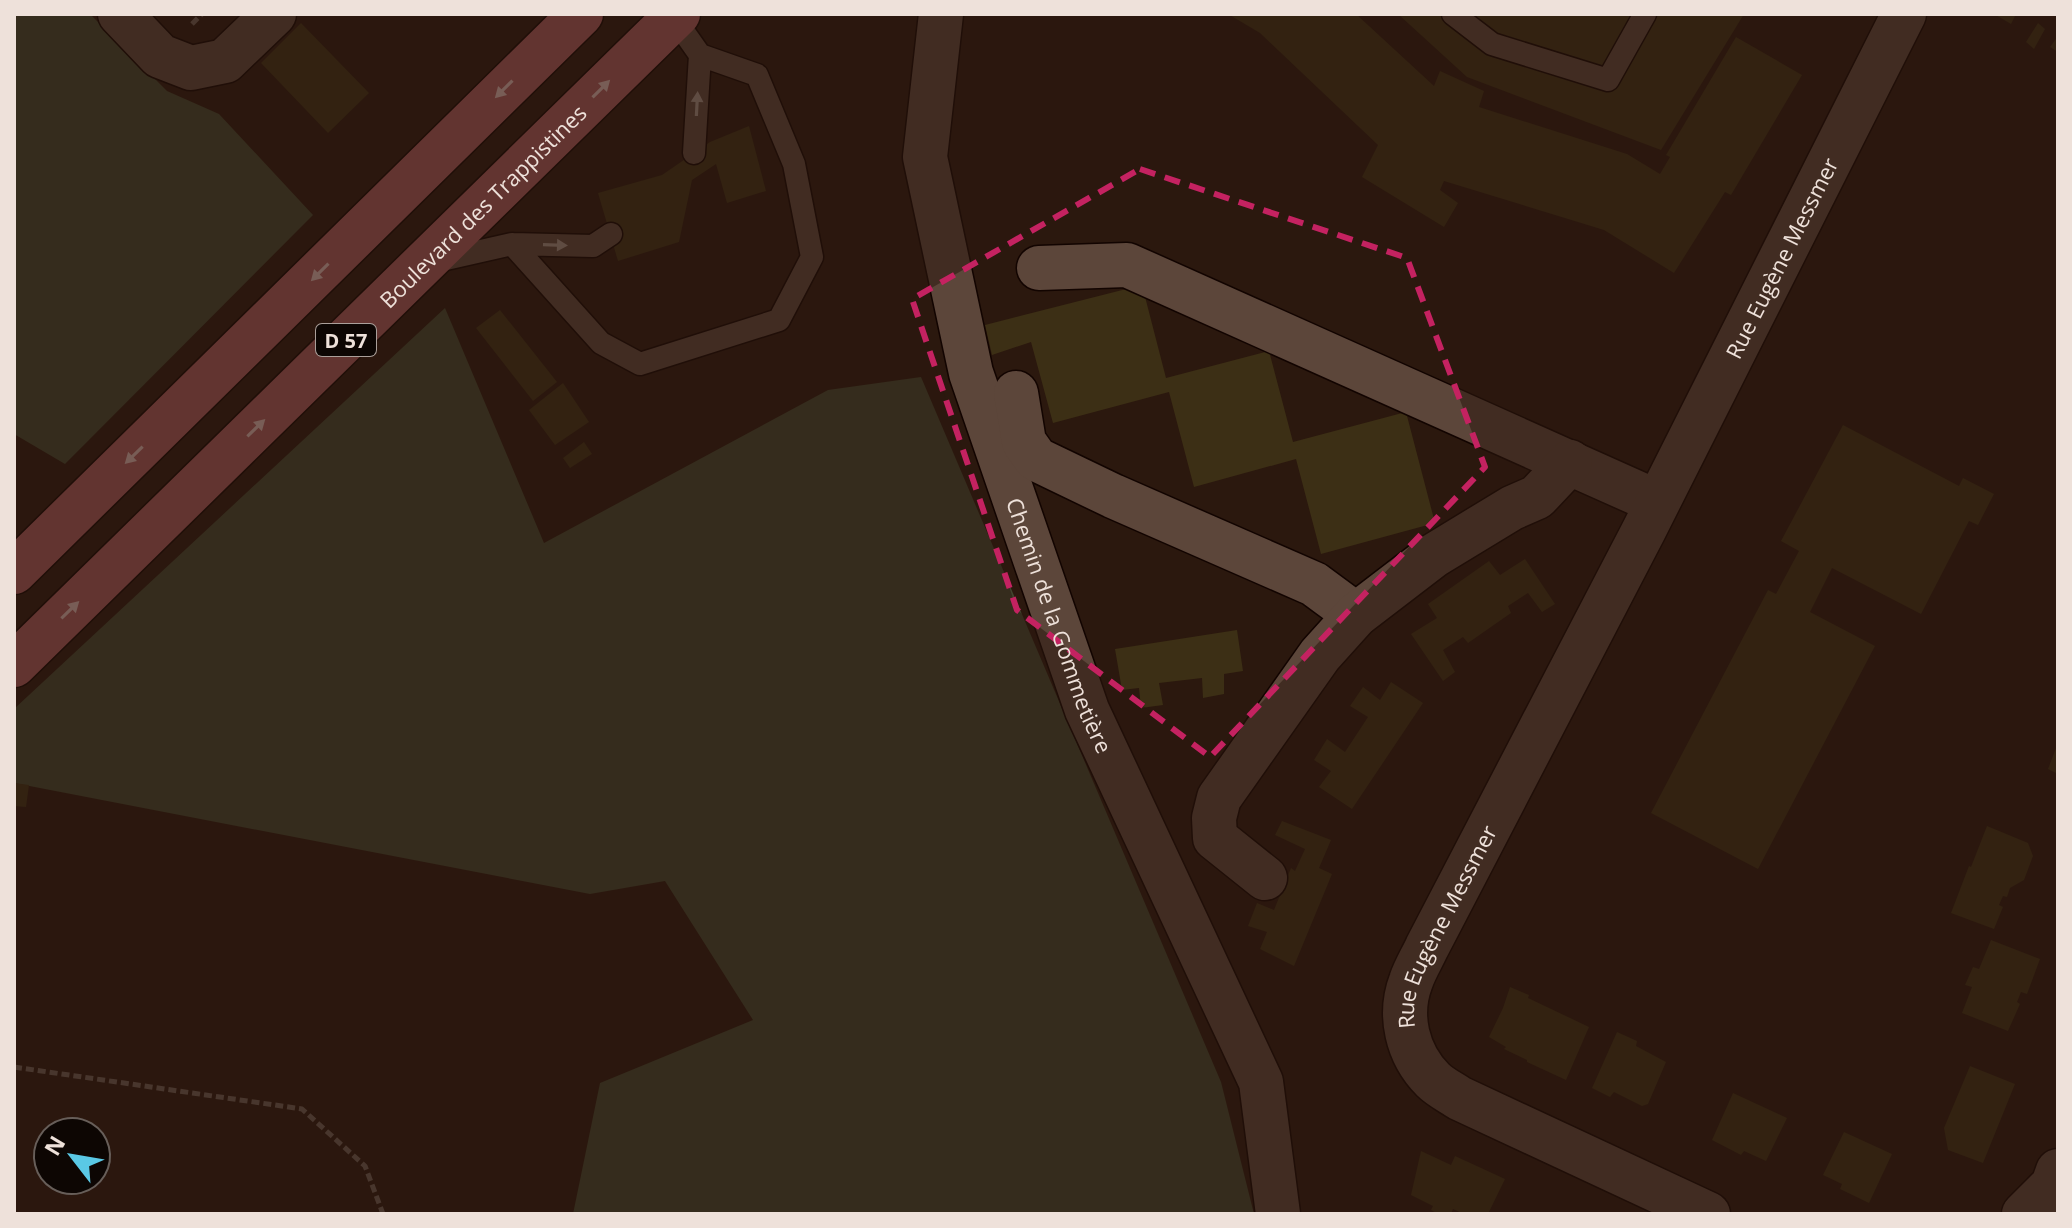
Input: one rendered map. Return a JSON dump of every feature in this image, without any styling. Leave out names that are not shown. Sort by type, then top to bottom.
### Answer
[{"type":"main road","points":[[14,572],[581,14]]},
{"type":"main road","name":"Boulevard des Trappistines","points":[[14,665],[676,16]]},
{"type":"street","points":[[120,14],[160,56],[191,68],[225,61],[274,14]]},
{"type":"street","name":"Chemin de la Gommetière","points":[[941,14],[925,157],[971,373],[1087,710],[1261,1082],[1278,1214]]},
{"type":"street","name":"Rue Eugène Messmer","points":[[1708,1214],[1459,1098],[1435,1083],[1412,1049],[1404,1009],[1411,982],[1427,947],[1904,14]]},
{"type":"street","points":[[1039,268],[1127,265],[1657,502]]},
{"type":"street","points":[[1016,393],[1024,442],[1036,459],[1314,584],[1356,615]]},
{"type":"street","points":[[1265,878],[1215,838],[1214,818],[1219,798],[1320,655],[1356,615],[1433,556],[1512,508],[1537,497],[1570,462]]},
{"type":"street","points":[[2024,1214],[2053,1185],[2058,1171]]},
{"type":"lane","points":[[1453,14],[1492,44],[1608,80],[1645,14]]},
{"type":"lane","points":[[676,16],[700,55],[694,153]]},
{"type":"lane","points":[[512,244],[601,343],[640,364],[779,320],[812,257],[794,164],[757,75],[700,55]]},
{"type":"lane","points":[[424,264],[512,244],[593,246],[611,234]]},
{"type":"path","points":[[14,1067],[302,1109],[365,1166],[383,1214]]},
{"type":"highlighted area","points":[[1140,169],[1407,258],[1485,467],[1210,757],[1017,610],[912,299]]},
{"type":"green space","points":[[14,14],[90,14],[167,91],[219,114],[313,215],[65,464],[14,434]]},
{"type":"green space","points":[[445,308],[544,543],[828,390],[921,377],[1221,1082],[1254,1214],[573,1214],[600,1083],[753,1020],[665,881],[590,894],[14,783],[14,709]]},
{"type":"building","points":[[1228,14],[1356,14],[1434,86],[1440,71],[1484,91],[1479,107],[1627,154],[1660,174],[1670,157],[1666,155],[1736,37],[1802,75],[1731,195],[1725,192],[1674,273],[1604,230],[1444,181],[1440,190],[1458,203],[1444,227],[1362,177],[1378,145],[1260,33]]},
{"type":"building","points":[[1398,14],[1744,14],[1661,150],[1467,77]]},
{"type":"building","points":[[1994,14],[2016,14],[2011,24]]},
{"type":"building","points":[[301,23],[369,93],[328,133],[261,63]]},
{"type":"building","points":[[2038,23],[2045,29],[2034,49],[2026,42]]},
{"type":"building","points":[[2058,36],[2058,52],[2050,47]]},
{"type":"building","points":[[749,126],[766,191],[727,203],[716,164],[692,180],[679,242],[618,261],[598,193],[662,175],[710,142]]},
{"type":"building","points":[[1142,285],[1166,378],[1269,351],[1293,442],[1406,412],[1435,523],[1321,554],[1296,459],[1194,487],[1169,392],[1053,423],[1031,342],[992,355],[985,325]]},
{"type":"building","points":[[500,310],[557,382],[533,401],[476,328]]},
{"type":"building","points":[[563,383],[589,422],[555,445],[529,410]]},
{"type":"building","points":[[1843,425],[1959,486],[1963,478],[1994,494],[1978,525],[1969,521],[1921,614],[1832,568],[1810,612],[1875,646],[1758,869],[1651,813],[1768,590],[1776,594],[1799,551],[1781,541]]},
{"type":"building","points":[[584,442],[592,454],[570,468],[563,458]]},
{"type":"building","points":[[1525,559],[1555,604],[1542,612],[1528,593],[1508,606],[1511,613],[1468,643],[1463,637],[1443,650],[1455,672],[1443,681],[1411,634],[1437,618],[1428,604],[1489,561],[1500,575]]},
{"type":"building","points":[[1237,630],[1243,671],[1224,674],[1224,694],[1203,698],[1202,678],[1159,683],[1163,705],[1141,708],[1139,688],[1122,690],[1115,649]]},
{"type":"building","points":[[1391,682],[1423,703],[1352,809],[1319,787],[1331,771],[1314,760],[1327,739],[1345,752],[1368,717],[1350,706],[1363,687],[1380,700]]},
{"type":"building","points":[[2058,743],[2058,774],[2048,769]]},
{"type":"building","points":[[14,783],[29,785],[26,807],[14,806]]},
{"type":"building","points":[[1282,821],[1331,840],[1319,868],[1332,874],[1294,966],[1260,949],[1267,932],[1248,926],[1257,903],[1274,910],[1291,868],[1295,871],[1305,849],[1275,835]]},
{"type":"building","points":[[1987,826],[2028,843],[2033,856],[2024,880],[2010,888],[2007,897],[2003,896],[1999,905],[2003,907],[1994,929],[1951,913]]},
{"type":"building","points":[[1991,940],[2040,959],[2027,994],[2021,992],[2017,1002],[2020,1004],[2008,1031],[1962,1013],[1972,987],[1965,985],[1973,967],[1979,969]]},
{"type":"building","points":[[1510,987],[1589,1027],[1566,1080],[1527,1062],[1489,1037]]},
{"type":"building","points":[[1617,1032],[1637,1041],[1636,1046],[1666,1062],[1648,1104],[1642,1106],[1614,1092],[1610,1097],[1592,1088]]},
{"type":"building","points":[[1970,1066],[2015,1084],[1983,1163],[1948,1150],[1944,1128]]},
{"type":"building","points":[[1733,1093],[1787,1118],[1766,1161],[1744,1151],[1741,1155],[1712,1140]]},
{"type":"building","points":[[1844,1132],[1892,1154],[1869,1203],[1840,1189],[1842,1184],[1823,1175]]},
{"type":"building","points":[[1421,1151],[1451,1165],[1455,1156],[1505,1179],[1488,1214],[1464,1214],[1453,1209],[1451,1214],[1438,1214],[1431,1210],[1433,1206],[1411,1195]]}]
